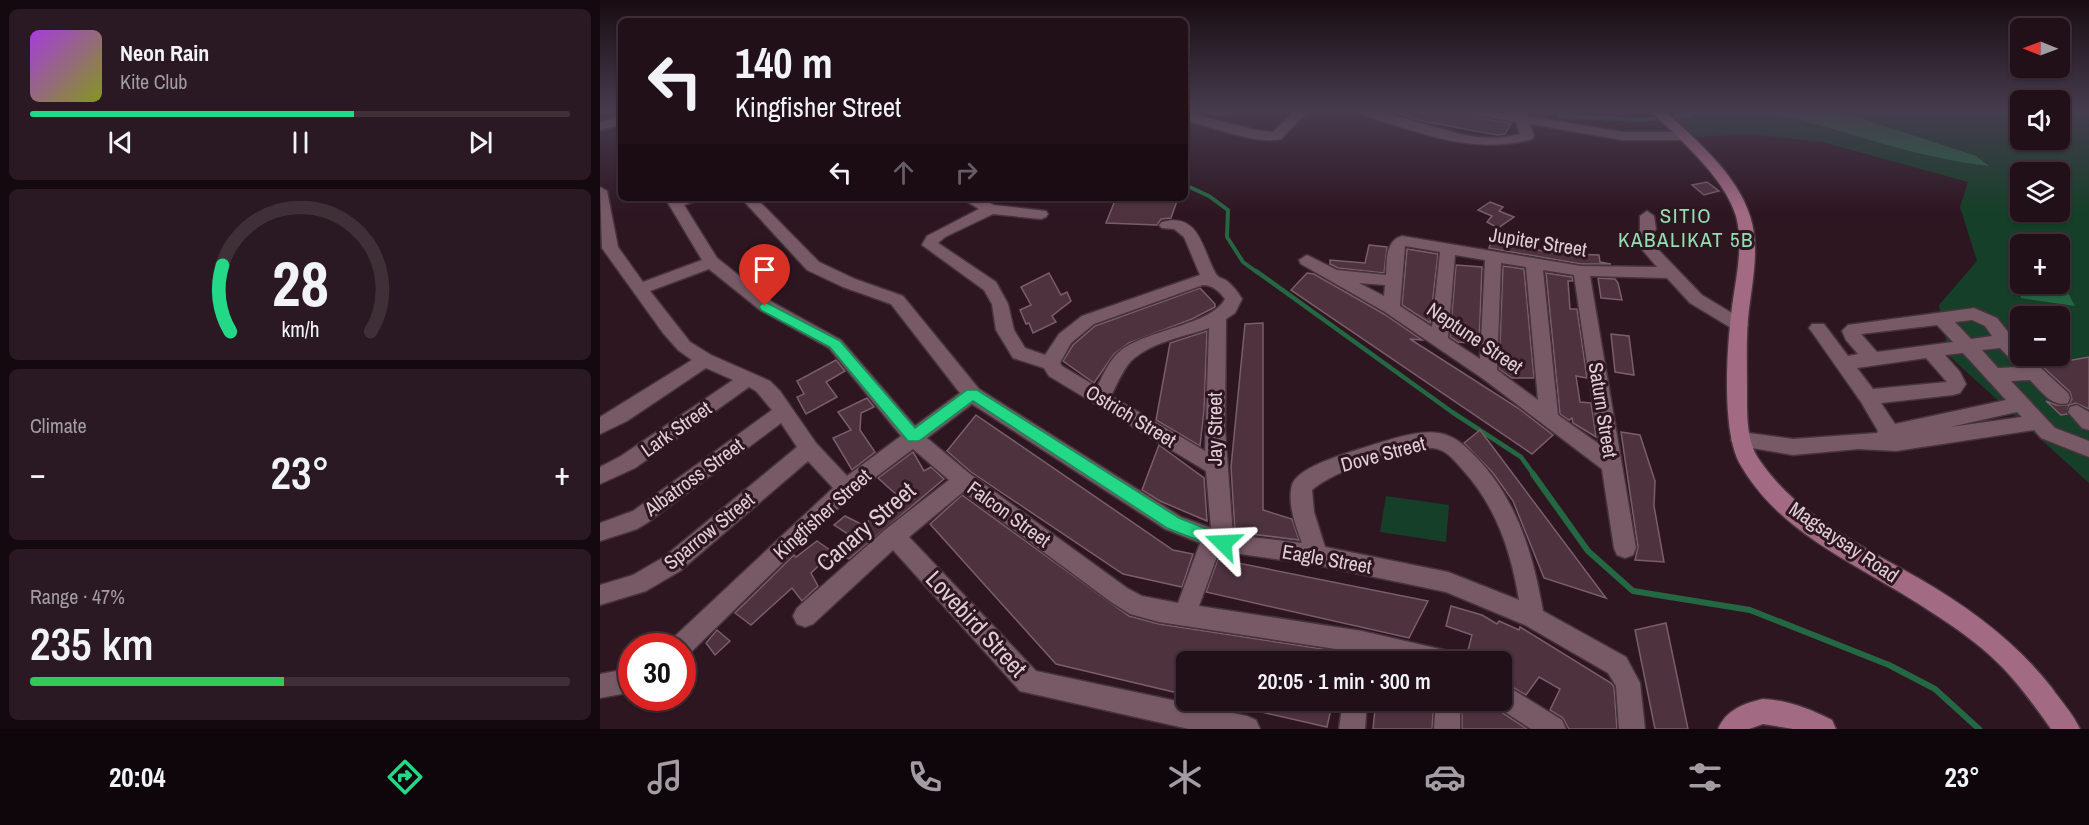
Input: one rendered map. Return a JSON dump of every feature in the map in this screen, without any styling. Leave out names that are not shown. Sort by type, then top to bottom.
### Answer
[{"type":"main road","name":"Magsaysay Road","points":[[1692,145],[1723,180],[1743,214],[1747,236],[1739,325],[1738,415],[1741,440],[1748,458],[1760,476],[1797,514],[1824,534],[1935,602],[1991,642],[2032,682],[2067,729]]},
{"type":"main road","points":[[1731,729],[1745,716],[1757,711],[1791,715],[1823,729]]},
{"type":"street","points":[[600,191],[610,248],[684,346],[705,360],[749,378],[773,396],[809,449],[846,488]]},
{"type":"street","name":"Falcon Street","points":[[673,201],[711,262],[765,306],[835,344],[914,437],[963,480],[1119,595],[1138,606],[1356,651]]},
{"type":"street","name":"Eagle Street","points":[[751,201],[813,267],[849,284],[897,300],[972,394],[1173,523],[1217,541],[1317,555],[1448,582],[1533,617],[1617,665],[1628,683],[1632,729]]},
{"type":"street","points":[[974,201],[991,209],[1041,214]]},
{"type":"street","points":[[991,209],[940,234],[932,239],[930,245],[990,285],[999,304],[1005,330],[1019,353],[1051,363],[1053,355],[1081,324],[1209,279]]},
{"type":"street","points":[[1647,216],[1648,229],[1641,241],[1696,299],[1739,325]]},
{"type":"street","points":[[1100,399],[1127,355],[1153,341],[1218,316],[1229,309],[1234,299],[1227,289],[1209,279],[1189,231],[1181,225],[1167,225]]},
{"type":"street","name":"Jupiter Street","points":[[1394,281],[1396,247],[1402,241],[1581,271],[1669,273]]},
{"type":"street","points":[[1439,340],[1448,248]]},
{"type":"street","points":[[1488,373],[1493,257]]},
{"type":"street","name":"Neptune Street","points":[[1307,260],[1391,308],[1439,340],[1549,416],[1611,464]]},
{"type":"street","points":[[640,289],[711,262]]},
{"type":"street","points":[[1534,263],[1549,416]]},
{"type":"street","name":"Saturn Street","points":[[1581,271],[1625,548]]},
{"type":"street","points":[[1330,274],[1394,281],[1391,308]]},
{"type":"street","points":[[1872,358],[1852,336],[1851,331],[1974,314],[1991,322],[2004,341],[2061,398]]},
{"type":"street","name":"Jay Street","points":[[1217,541],[1214,401],[1218,316]]},
{"type":"street","points":[[1942,319],[2048,433],[2070,443],[2087,445]]},
{"type":"street","points":[[1818,328],[1868,397],[1887,438]]},
{"type":"street","points":[[1843,363],[2004,341]]},
{"type":"street","points":[[1868,397],[1953,388],[1957,384],[1954,377],[1931,351]]},
{"type":"street","points":[[600,426],[620,416],[705,360]]},
{"type":"street","name":"Ostrich Street","points":[[1051,363],[1055,371],[1214,466]]},
{"type":"street","points":[[1995,375],[2034,373]]},
{"type":"street","name":"Lark Street","points":[[600,476],[628,462],[749,378]]},
{"type":"street","name":"Kingfisher Street","points":[[695,633],[846,488],[972,394]]},
{"type":"street","points":[[1887,438],[2022,404]]},
{"type":"street","name":"Albatross Street","points":[[600,532],[640,517],[783,412]]},
{"type":"street","points":[[1741,440],[1790,447],[1843,444],[2038,422]]},
{"type":"street","name":"Dove Street","points":[[1317,555],[1305,522],[1301,500],[1302,486],[1312,476],[1348,461],[1418,442],[1441,441],[1452,447],[1473,466],[1498,496],[1527,575],[1533,617]]},
{"type":"street","name":"Sparrow Street","points":[[600,595],[638,584],[672,564],[809,449]]},
{"type":"street","name":"Canary Street","points":[[805,616],[894,536],[963,480]]},
{"type":"street","name":"Lovebird Street","points":[[894,536],[1029,682],[1247,729]]},
{"type":"street","points":[[1185,614],[1217,541]]},
{"type":"street","points":[[600,686],[618,684]]},
{"type":"street","points":[[1512,703],[1543,726]]},
{"type":"street","points":[[1352,729],[1354,711]]},
{"type":"street","points":[[1447,729],[1448,711]]},
{"type":"shaded area","points":[[1834,145],[2010,145],[2010,150],[2070,150],[2070,145],[2089,145],[2089,483],[1949,356],[1939,305],[1977,261],[1960,207],[1968,182]]},
{"type":"shaded area","points":[[1888,145],[1943,145],[1976,156],[1989,166],[1960,162]]},
{"type":"shaded area","points":[[2019,294],[2069,294],[2075,306],[2021,298]]},
{"type":"shaded area","points":[[1386,496],[1449,505],[1446,542],[1380,532]]},
{"type":"building","points":[[1707,182],[1719,191],[1704,195],[1692,185]]},
{"type":"building","points":[[1115,201],[1177,201],[1171,218],[1161,219],[1157,225],[1106,223]]},
{"type":"building","points":[[1490,202],[1503,207],[1499,211],[1514,217],[1498,228],[1487,222],[1492,216],[1478,210]]},
{"type":"building","points":[[1492,240],[1552,253],[1599,255],[1600,262],[1611,264],[1581,264],[1489,248]]},
{"type":"building","points":[[1369,245],[1387,247],[1384,273],[1338,268],[1330,264],[1330,260],[1365,263]]},
{"type":"building","points":[[1407,249],[1438,254],[1430,323],[1402,305]]},
{"type":"building","points":[[1456,265],[1482,267],[1479,344],[1458,342],[1450,337]]},
{"type":"building","points":[[1503,266],[1524,269],[1534,378],[1512,378],[1499,369]]},
{"type":"building","points":[[1049,273],[1061,295],[1067,292],[1071,301],[1052,316],[1056,322],[1033,333],[1020,310],[1031,305],[1021,287]]},
{"type":"building","points":[[1307,273],[1314,274],[1384,314],[1422,340],[1410,339],[1518,408],[1553,435],[1532,454],[1291,290]]},
{"type":"building","points":[[1546,273],[1572,277],[1573,281],[1568,281],[1570,309],[1577,309],[1587,378],[1576,376],[1580,402],[1591,403],[1596,437],[1573,423],[1572,418],[1569,420],[1560,414]]},
{"type":"building","points":[[1598,278],[1615,279],[1622,300],[1601,298]]},
{"type":"building","points":[[1200,288],[1215,304],[1215,307],[1192,319],[1129,343],[1114,354],[1094,383],[1063,361],[1073,345],[1095,326]]},
{"type":"building","points":[[1263,323],[1263,510],[1292,519],[1299,540],[1235,532],[1231,467],[1245,324]]},
{"type":"building","points":[[1207,331],[1204,410],[1200,446],[1156,420],[1170,343]]},
{"type":"building","points":[[1611,334],[1629,336],[1634,375],[1615,372]]},
{"type":"building","points":[[2089,357],[2089,409],[2076,403],[2069,405],[2067,414],[2061,415],[2046,401],[2056,405],[2068,405],[2072,399],[2070,392],[2042,366],[2070,366],[2070,360]]},
{"type":"building","points":[[836,360],[845,371],[826,382],[837,397],[806,414],[797,397],[804,394],[797,381]]},
{"type":"building","points":[[867,398],[874,407],[861,413],[860,430],[875,452],[852,470],[833,438],[851,430],[838,412]]},
{"type":"building","points":[[976,415],[1173,550],[1193,554],[1182,587],[1123,574],[971,472],[947,451]]},
{"type":"building","points":[[1480,430],[1606,598],[1544,578],[1513,501],[1493,473],[1464,443]]},
{"type":"building","points":[[1621,432],[1640,435],[1655,481],[1654,506],[1664,562],[1635,560],[1638,547]]},
{"type":"building","points":[[1159,445],[1204,478],[1207,521],[1160,501],[1142,490]]},
{"type":"building","points":[[913,452],[924,471],[931,467],[944,479],[849,559],[833,552],[851,536],[834,525],[845,516],[863,525],[899,497],[878,478]]},
{"type":"building","points":[[962,495],[1129,616],[1159,624],[1336,651],[1176,651],[1176,693],[1056,664],[930,524]]},
{"type":"building","points":[[817,541],[833,552],[811,573],[818,586],[802,601],[792,588],[751,625],[735,613],[794,555],[796,557]]},
{"type":"building","points":[[1218,559],[1428,601],[1409,638],[1206,592]]},
{"type":"building","points":[[1451,606],[1482,615],[1497,624],[1499,621],[1519,630],[1520,627],[1611,683],[1614,687],[1617,729],[1569,729],[1563,718],[1550,710],[1560,689],[1539,677],[1526,695],[1512,687],[1512,651],[1468,651],[1472,635],[1446,626]]},
{"type":"building","points":[[1666,623],[1688,729],[1655,729],[1635,630]]},
{"type":"building","points":[[717,630],[730,641],[715,655],[706,643]]},
{"type":"building","points":[[1257,711],[1331,711],[1327,727]]},
{"type":"building","points":[[1375,711],[1433,711],[1432,729],[1373,729]]},
{"type":"building","points":[[1462,711],[1500,711],[1527,729],[1462,729]]},
{"type":"waterway","points":[[1188,186],[1209,196],[1228,210],[1227,237],[1243,262],[1258,273]]},
{"type":"waterway","points":[[1256,271],[1452,412],[1521,457],[1534,475]]},
{"type":"waterway","points":[[1533,474],[1588,551],[1633,591],[1750,610],[1889,665],[1935,689],[1979,729]]},
{"type":"district","name":"SITIO KABALIKAT 5B","points":[[1686,228]]},
{"type":"route","points":[[765,306],[835,344],[914,437],[972,394],[1173,523],[1223,543]]}]
